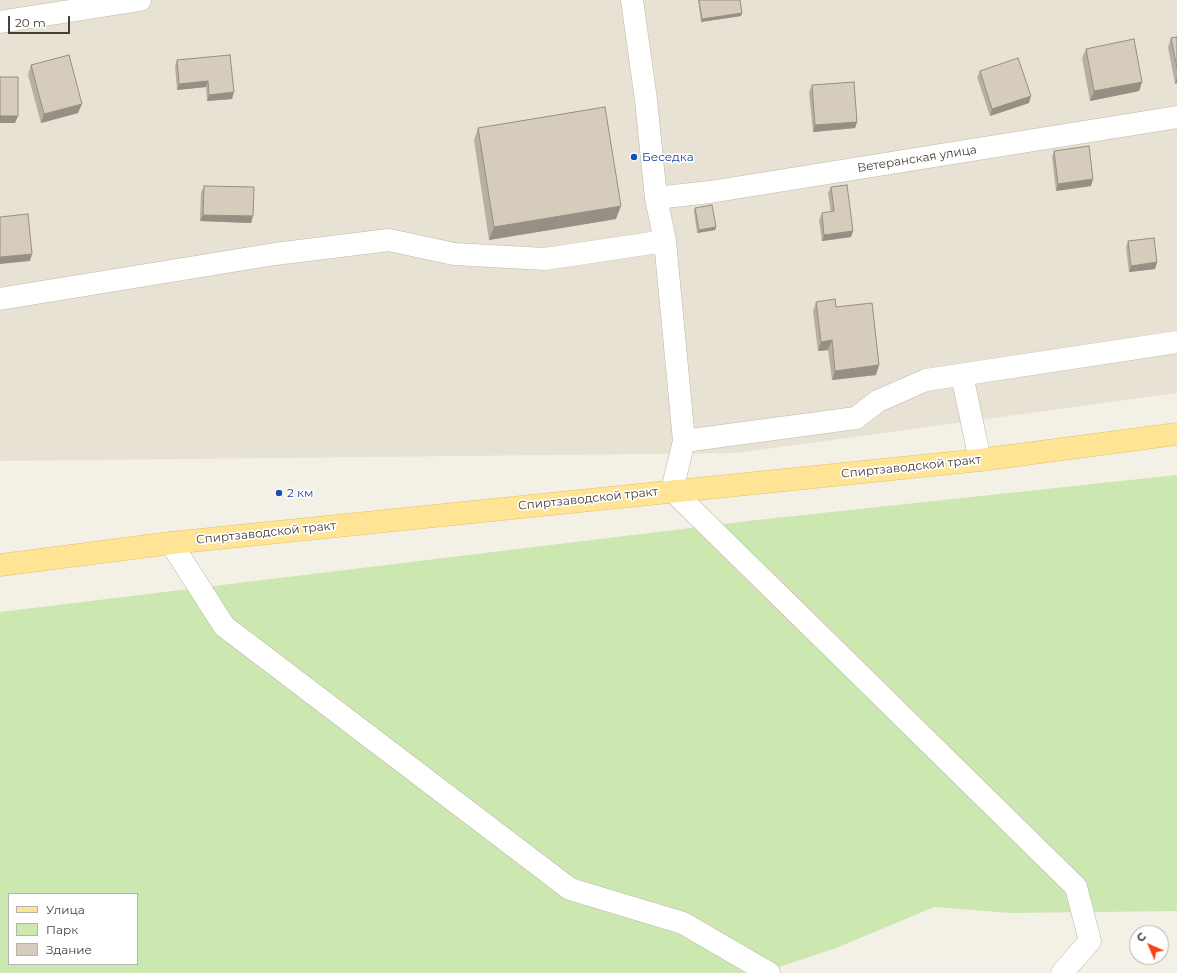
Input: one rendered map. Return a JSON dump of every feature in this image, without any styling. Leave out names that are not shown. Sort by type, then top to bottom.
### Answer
[{"type":"main road","name":"Спиртзаводской тракт","points":[[0,565],[171,543],[672,490],[980,460],[1177,434]]},
{"type":"street","points":[[0,22],[91,4],[140,0]]},
{"type":"street","points":[[632,0],[646,100],[656,198],[665,241],[684,441],[672,490],[1076,887],[1090,940],[1062,973]]},
{"type":"street","name":"Ветеранская улица","points":[[656,198],[710,192],[1177,117]]},
{"type":"street","points":[[0,299],[275,254],[388,240],[454,254],[545,259],[665,241]]},
{"type":"street","points":[[684,441],[856,418],[878,401],[926,380],[1177,342]]},
{"type":"street","points":[[962,375],[980,460]]},
{"type":"street","points":[[171,543],[224,626],[570,889],[683,924],[769,973]]},
{"type":"shaded area","points":[[0,0],[1177,0],[1177,393],[737,453],[0,461]]},
{"type":"green space","points":[[1177,475],[1177,911],[1011,913],[934,907],[836,948],[762,973],[0,973],[0,612],[748,521]]},
{"type":"building","points":[[699,0],[740,0],[742,13],[702,19]]},
{"type":"building","points":[[1177,37],[1177,68],[1171,38]]},
{"type":"building","points":[[1134,39],[1142,82],[1094,91],[1086,49]]},
{"type":"building","points":[[69,55],[82,104],[44,114],[31,65]]},
{"type":"building","points":[[230,55],[234,92],[209,95],[208,81],[179,84],[177,60]]},
{"type":"building","points":[[1018,58],[1031,96],[992,109],[980,71]]},
{"type":"building","points":[[0,77],[18,77],[18,116],[0,116]]},
{"type":"building","points":[[854,82],[857,122],[815,125],[812,85]]},
{"type":"building","points":[[605,107],[621,206],[494,227],[478,128]]},
{"type":"building","points":[[1089,146],[1093,179],[1058,184],[1054,151]]},
{"type":"building","points":[[847,185],[853,231],[824,235],[822,213],[834,211],[831,187]]},
{"type":"building","points":[[204,186],[254,187],[253,216],[203,215]]},
{"type":"building","points":[[712,205],[716,227],[699,230],[695,208]]},
{"type":"building","points":[[28,214],[32,254],[0,257],[0,217]]},
{"type":"building","points":[[1154,238],[1157,262],[1131,266],[1128,241]]},
{"type":"building","points":[[835,299],[836,307],[872,303],[879,365],[835,371],[832,340],[821,342],[816,302]]},
{"type":"place","name":"Беседка","points":[[634,157]]},
{"type":"place","name":"2 км","points":[[279,493]]}]
